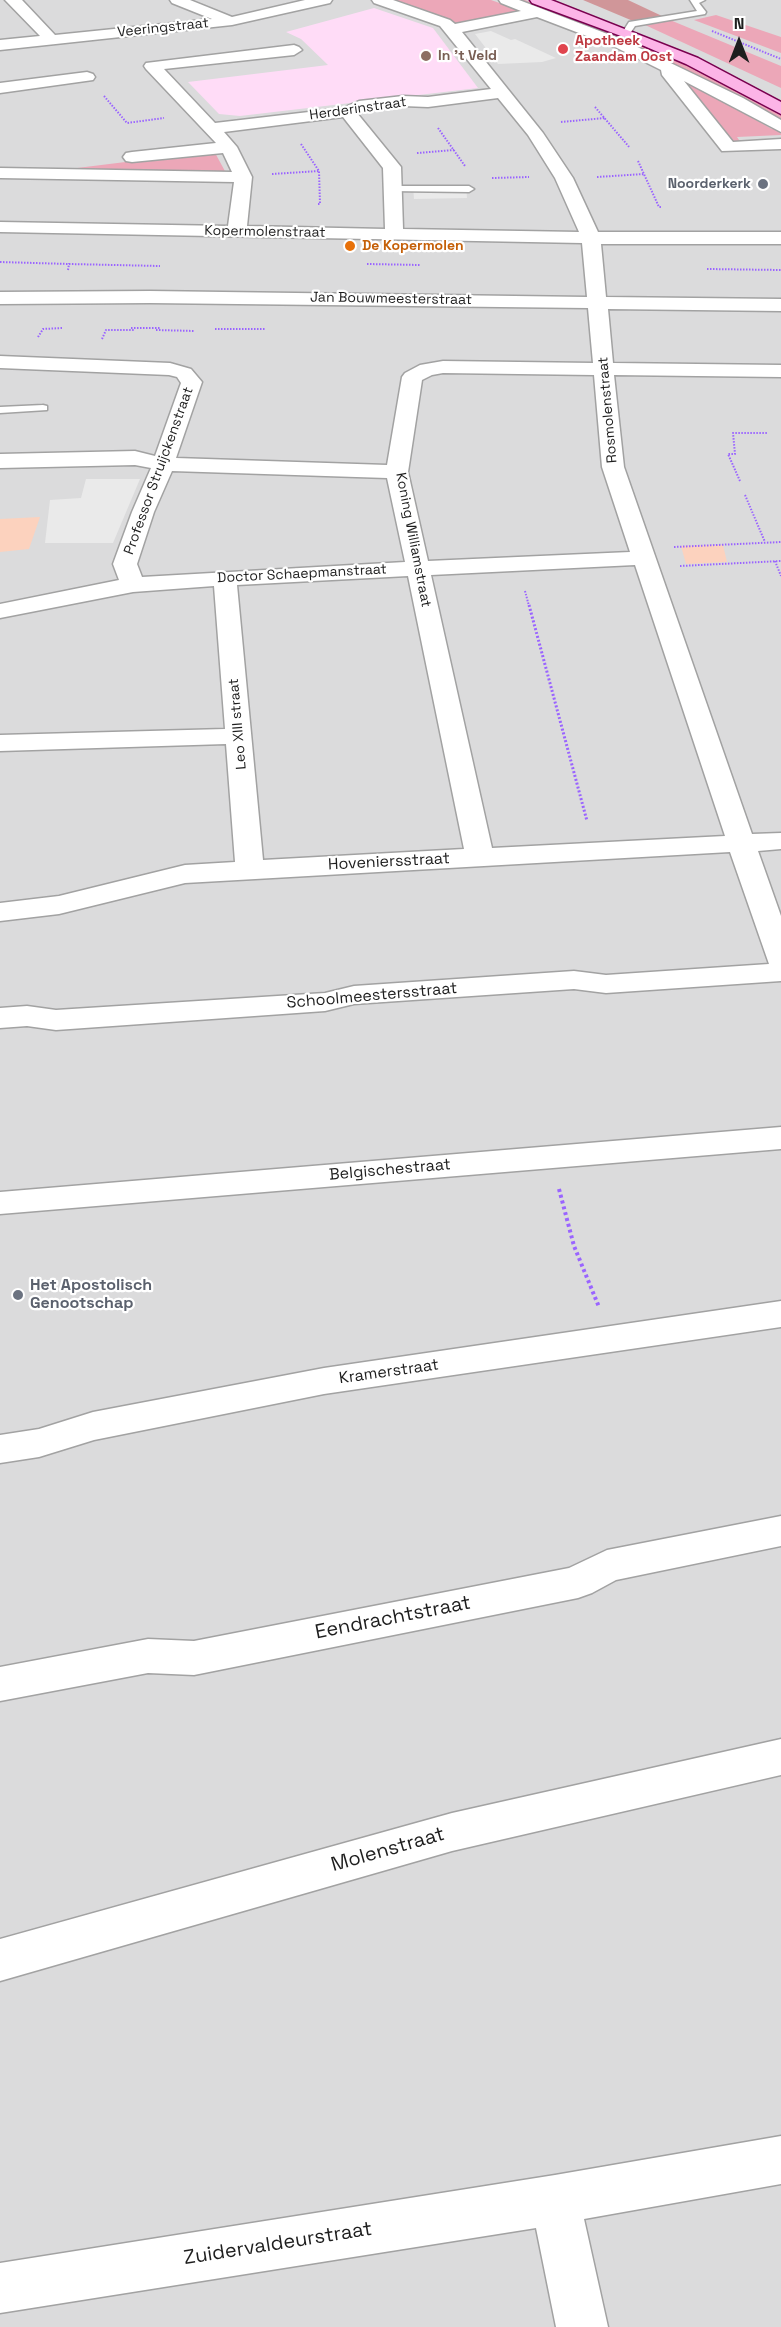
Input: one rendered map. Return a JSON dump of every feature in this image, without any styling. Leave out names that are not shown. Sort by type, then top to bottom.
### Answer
[{"type":"main road","points":[[569,0],[629,28],[781,109]]},
{"type":"main road","points":[[538,6],[629,28],[756,78]]},
{"type":"street","points":[[12,0],[51,40]]},
{"type":"street","points":[[177,0],[232,21],[264,30]]},
{"type":"street","name":"Veeringstraat","points":[[0,45],[232,21],[325,0]]},
{"type":"street","name":"Rosmolenstraat","points":[[379,0],[445,23],[452,29],[528,124],[563,177],[591,238],[613,467],[781,959]]},
{"type":"street","points":[[506,0],[538,6],[618,42],[737,101],[781,127]]},
{"type":"street","points":[[452,29],[538,6]]},
{"type":"street","points":[[237,231],[242,176],[229,147],[152,66],[294,50],[281,39]]},
{"type":"street","points":[[661,63],[728,147],[781,144]]},
{"type":"street","points":[[2,94],[87,77]]},
{"type":"street","name":"Herderinstraat","points":[[213,128],[347,112],[359,106],[504,92]]},
{"type":"street","points":[[347,112],[392,167],[394,234]]},
{"type":"street","points":[[7,173],[229,147]]},
{"type":"street","points":[[7,173],[242,176]]},
{"type":"street","name":"Kopermolenstraat","points":[[0,227],[591,238],[781,238]]},
{"type":"street","name":"Jan Bouwmeesterstraat","points":[[0,298],[150,297],[781,305]]},
{"type":"street","points":[[0,362],[88,366]]},
{"type":"street","name":"Professor Struijckenstraat","points":[[88,366],[170,369],[184,373],[192,382],[164,464],[143,512],[125,564],[133,585]]},
{"type":"street","name":"Koning Williamstraat","points":[[480,857],[397,472],[412,377],[443,367],[604,369]]},
{"type":"street","points":[[604,369],[781,371]]},
{"type":"street","points":[[0,461],[135,458],[164,464],[397,472]]},
{"type":"street","name":"Doctor Schaepmanstraat","points":[[0,611],[133,585],[168,581],[417,567],[643,558]]},
{"type":"street","name":"Leo XIII straat","points":[[225,579],[250,869]]},
{"type":"street","points":[[0,743],[239,736]]},
{"type":"street","name":"Hoveniersstraat","points":[[0,912],[59,905],[185,874],[781,841]]},
{"type":"street","name":"Schoolmeestersstraat","points":[[0,1018],[27,1016],[56,1020],[325,1002],[354,995],[574,980],[606,984],[781,972]]},
{"type":"street","name":"Belgischestraat","points":[[0,1203],[781,1138]]},
{"type":"street","name":"Kramerstraat","points":[[0,1449],[39,1443],[93,1426],[324,1381],[781,1314]]},
{"type":"street","name":"Eendrachtstraat","points":[[0,1684],[148,1656],[194,1658],[578,1582],[607,1566],[781,1531]]},
{"type":"street","name":"Molenstraat","points":[[0,1960],[452,1832],[781,1756]]},
{"type":"street","name":"Zuidervaldeurstraat","points":[[0,2288],[555,2200],[781,2160]]},
{"type":"street","points":[[555,2200],[582,2327]]},
{"type":"lane","points":[[629,28],[702,12],[693,1],[701,0]]},
{"type":"lane","points":[[393,189],[468,184]]},
{"type":"lane","points":[[0,410],[43,408]]},
{"type":"path","points":[[87,77],[127,123],[199,114]]},
{"type":"path","points":[[418,102],[465,163],[468,184],[644,174]]},
{"type":"path","points":[[595,107],[630,148]]},
{"type":"path","points":[[528,124],[605,118]]},
{"type":"path","points":[[298,140],[319,171],[320,204],[309,204]]},
{"type":"path","points":[[638,161],[659,207],[670,207]]},
{"type":"path","points":[[242,176],[319,171]]},
{"type":"path","points":[[366,271],[371,234]]},
{"type":"path","points":[[0,262],[69,264]]},
{"type":"path","points":[[215,329],[270,329]]},
{"type":"path","points":[[88,366],[106,330],[195,331]]},
{"type":"path","points":[[740,482],[728,454],[735,453],[733,434],[768,433]]},
{"type":"path","points":[[745,495],[765,542]]},
{"type":"path","points":[[643,558],[765,542],[781,542]]},
{"type":"path","points":[[643,558],[781,561]]},
{"type":"path","points":[[775,561],[781,576]]},
{"type":"path","points":[[518,563],[595,851]]},
{"type":"path","points":[[550,1157],[574,1246],[612,1340]]},
{"type":"shaded area","points":[[0,0],[781,0],[781,2327],[0,2327]]},
{"type":"shaded area","points":[[388,0],[491,0],[522,11],[468,23],[456,23]]},
{"type":"shaded area","points":[[514,0],[525,0],[562,13],[660,52],[752,98],[781,115],[781,120],[650,54]]},
{"type":"shaded area","points":[[583,0],[628,0],[662,16],[633,21]]},
{"type":"shaded area","points":[[374,8],[433,28],[478,88],[240,116],[219,114],[188,82],[328,65],[301,39],[286,32]]},
{"type":"shaded area","points":[[716,15],[781,37],[781,53],[694,20]]},
{"type":"shaded area","points":[[670,20],[781,66],[781,88],[643,24]]},
{"type":"shaded area","points":[[491,31],[511,40],[515,39],[556,58],[542,62],[498,64],[475,34]]},
{"type":"shaded area","points":[[679,77],[772,129],[779,128],[781,135],[737,137],[741,143],[734,143]]},
{"type":"shaded area","points":[[214,151],[226,173],[61,170]]},
{"type":"shaded area","points":[[413,186],[466,186],[467,198],[414,199]]},
{"type":"shaded area","points":[[86,479],[140,479],[113,543],[45,543],[50,500],[81,498]]},
{"type":"shaded area","points":[[40,517],[29,549],[0,552],[0,519]]},
{"type":"shaded area","points":[[723,545],[727,562],[686,564],[681,546]]},
{"type":"place","name":"Apotheek Zaandam Oost","points":[[563,49]]},
{"type":"place","name":"In 't Veld","points":[[426,56]]},
{"type":"place","name":"Noorderkerk","points":[[763,184]]},
{"type":"place","name":"De Kopermolen","points":[[350,246]]},
{"type":"place","name":"Het Apostolisch Genootschap","points":[[18,1295]]}]
